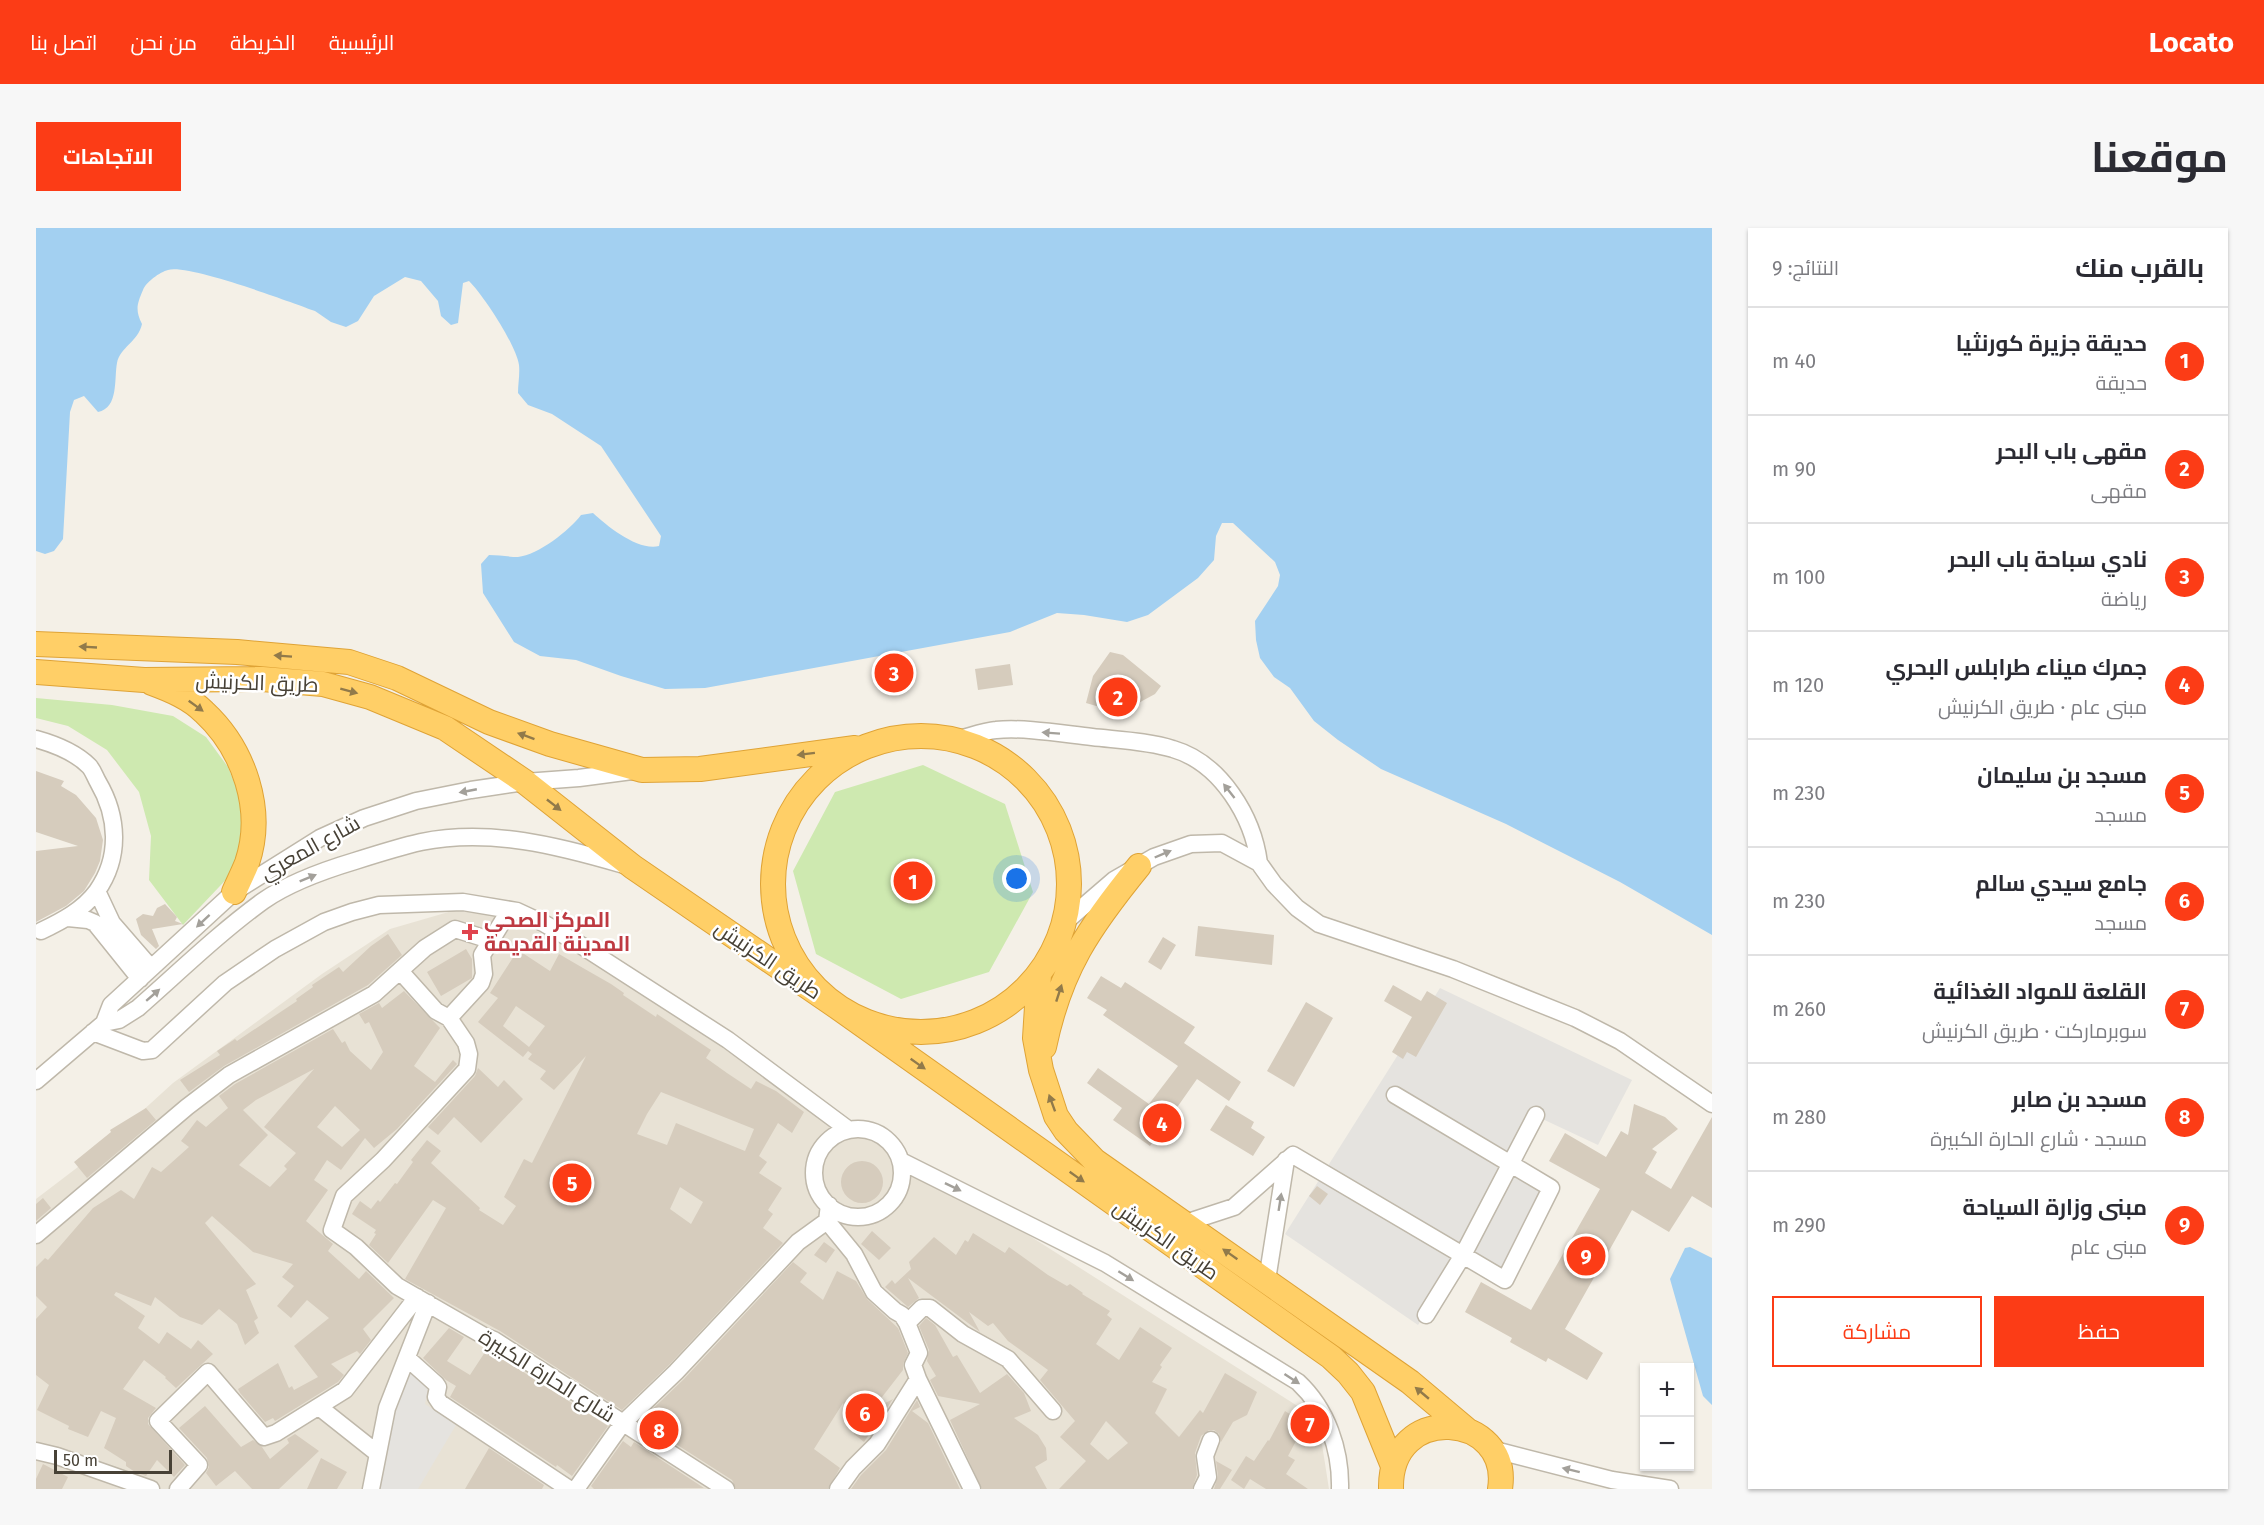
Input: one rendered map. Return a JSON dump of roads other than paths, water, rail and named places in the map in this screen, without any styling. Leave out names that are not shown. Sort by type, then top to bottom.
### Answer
[{"type":"highway","name":"طريق الكرنيش","points":[[36,644],[237,652],[350,662],[397,678],[499,726],[550,744],[642,770],[700,769],[864,747]]},
{"type":"highway","name":"طريق الكرنيش","points":[[36,672],[144,680],[262,679],[332,687],[370,697],[445,728],[525,782],[633,867],[836,1006],[1331,1357],[1363,1392],[1392,1477]]},
{"type":"highway","points":[[144,680],[176,692],[203,711],[226,735],[242,764],[251,796],[253,829],[247,862],[234,892]]},
{"type":"highway","points":[[925,736],[956,740],[981,749],[1004,762],[1024,778],[1041,798],[1054,820],[1064,845],[1069,871],[1069,897],[1064,923],[1039,975],[1013,1002],[980,1021],[944,1031],[906,1033],[870,1024],[836,1006],[812,985],[793,960],[780,931],[774,900],[773,868],[780,837],[793,808],[812,783],[836,762],[864,747],[894,738],[925,736]]},
{"type":"highway","points":[[1041,1070],[1045,1044],[1060,988],[1078,947],[1106,905],[1138,866]]},
{"type":"highway","name":"طريق الكرنيش","points":[[1039,975],[1035,1038],[1041,1070],[1051,1101],[1066,1131],[1095,1161],[1410,1382],[1467,1430],[1481,1438],[1491,1449]]},
{"type":"highway","points":[[1392,1477],[1399,1451],[1422,1431],[1437,1426],[1452,1426],[1467,1430]]},
{"type":"highway","points":[[1491,1449],[1499,1464],[1502,1481],[1500,1489]]},
{"type":"street","points":[[956,740],[996,730],[1007,730],[1066,734],[1169,748],[1187,754],[1214,775],[1244,812],[1254,837],[1258,863]]},
{"type":"street","points":[[36,739],[58,745],[89,766],[105,795],[114,818],[114,847],[107,871],[97,891],[68,918],[41,931]]},
{"type":"street","name":"شارع المعري","points":[[36,1081],[98,1027],[111,1005],[234,892],[320,838],[364,818],[416,801],[525,782],[642,770]]},
{"type":"street","points":[[1064,923],[1097,893],[1138,866],[1174,849],[1191,844],[1233,841],[1243,831],[1244,812]]},
{"type":"street","name":"شارع المعري","points":[[98,1027],[119,1020],[138,1008],[264,901],[300,882],[342,865],[423,842],[482,837],[512,839],[566,849],[633,867]]},
{"type":"street","points":[[1222,843],[1258,863],[1297,908],[1319,924],[1453,969],[1575,1018],[1620,1041],[1712,1104]]},
{"type":"street","points":[[97,891],[112,923],[146,973]]},
{"type":"street","points":[[453,902],[455,929]]},
{"type":"street","points":[[98,1027],[143,1051],[152,1050],[225,983],[275,949],[324,922],[379,905],[463,902],[517,911],[545,924],[728,1040],[849,1130]]},
{"type":"street","points":[[401,972],[436,1011],[449,1018],[481,983],[484,974],[482,955],[509,911]]},
{"type":"street","points":[[68,918],[95,923],[146,973]]},
{"type":"street","points":[[36,1235],[187,1107],[229,1075],[374,994],[425,948],[455,929],[490,940]]},
{"type":"street","name":"شارع الحارة الكبيرة","points":[[449,1018],[466,1043],[469,1054],[467,1069],[382,1160],[344,1196],[332,1230],[356,1247],[397,1286],[494,1340],[726,1489]]},
{"type":"street","points":[[1185,1223],[1234,1207],[1289,1156],[1297,1156],[1505,1280],[1551,1188],[1395,1095]]},
{"type":"street","points":[[1426,1315],[1463,1255],[1536,1115]]},
{"type":"street","points":[[576,1489],[622,1424],[676,1372],[828,1213],[841,1213],[854,1217],[868,1216],[881,1210],[892,1201],[898,1192],[902,1172],[901,1161],[890,1143],[882,1136],[871,1131],[849,1130],[827,1142],[819,1154],[815,1167],[815,1181],[828,1213],[854,1254],[874,1292],[902,1315],[907,1323],[920,1353],[913,1365],[918,1379],[972,1489]]},
{"type":"street","points":[[1267,1280],[1286,1160]]},
{"type":"street","points":[[901,1161],[1105,1263],[1298,1382],[1321,1410],[1331,1432],[1341,1472],[1340,1489]]},
{"type":"street","points":[[371,1489],[387,1408],[406,1358],[422,1300]]},
{"type":"street","points":[[178,1489],[199,1465],[158,1421],[208,1372],[264,1437],[276,1433],[345,1390],[422,1300]]},
{"type":"street","points":[[907,1323],[922,1308],[930,1308],[963,1334],[1008,1359],[1053,1411]]},
{"type":"street","points":[[406,1358],[436,1384],[438,1387],[436,1397],[440,1404],[569,1489]]},
{"type":"street","points":[[838,1489],[853,1468],[877,1444],[918,1379]]},
{"type":"street","points":[[319,1407],[377,1454]]},
{"type":"street","points":[[1202,1489],[1208,1476],[1205,1456],[1211,1440]]},
{"type":"street","points":[[1491,1449],[1612,1485],[1670,1489]]},
{"type":"street","points":[[36,1451],[57,1456],[151,1489]]},
{"type":"water","points":[[36,228],[1712,228],[1712,935],[1620,882],[1506,824],[1381,769],[1314,721],[1290,688],[1274,677],[1260,658],[1255,621],[1278,586],[1280,575],[1275,562],[1233,523],[1222,523],[1216,536],[1214,560],[1198,578],[1148,615],[1127,622],[1057,613],[1010,632],[705,688],[665,689],[576,660],[540,656],[514,642],[483,593],[481,564],[489,555],[518,557],[535,552],[553,541],[581,515],[593,513],[624,537],[642,545],[659,546],[661,536],[601,446],[552,414],[528,405],[518,393],[517,356],[491,309],[469,281],[463,283],[458,323],[451,325],[441,316],[438,301],[421,281],[405,277],[374,296],[358,321],[346,327],[331,322],[315,311],[217,278],[179,270],[168,270],[157,275],[145,287],[139,299],[138,315],[142,324],[137,335],[119,357],[114,392],[109,405],[98,412],[84,396],[74,400],[70,412],[63,539],[54,551],[45,554],[36,551]]},
{"type":"water","points":[[1690,1247],[1712,1258],[1712,1405],[1703,1396],[1670,1279],[1685,1248]]},
{"type":"place","name":"نادي سباحة باب البحر","points":[[894,673]]},
{"type":"place","name":"مقهى باب البحر","points":[[1118,697]]},
{"type":"place","name":"حديقة جزيرة كورنثيا","points":[[913,881]]},
{"type":"place","name":"المركز الصحي المدينة القديمة","points":[[470,932]]},
{"type":"place","name":"جمرك ميناء طرابلس البحري","points":[[1162,1123]]},
{"type":"place","name":"مسجد بن سليمان","points":[[572,1183]]},
{"type":"place","name":"مبنى وزارة السياحة","points":[[1586,1256]]},
{"type":"place","name":"جامع سيدي سالم","points":[[865,1413]]},
{"type":"place","name":"القلعة للمواد الغذائية","points":[[1310,1424]]},
{"type":"place","name":"مسجد بن صابر","points":[[659,1430]]}]
